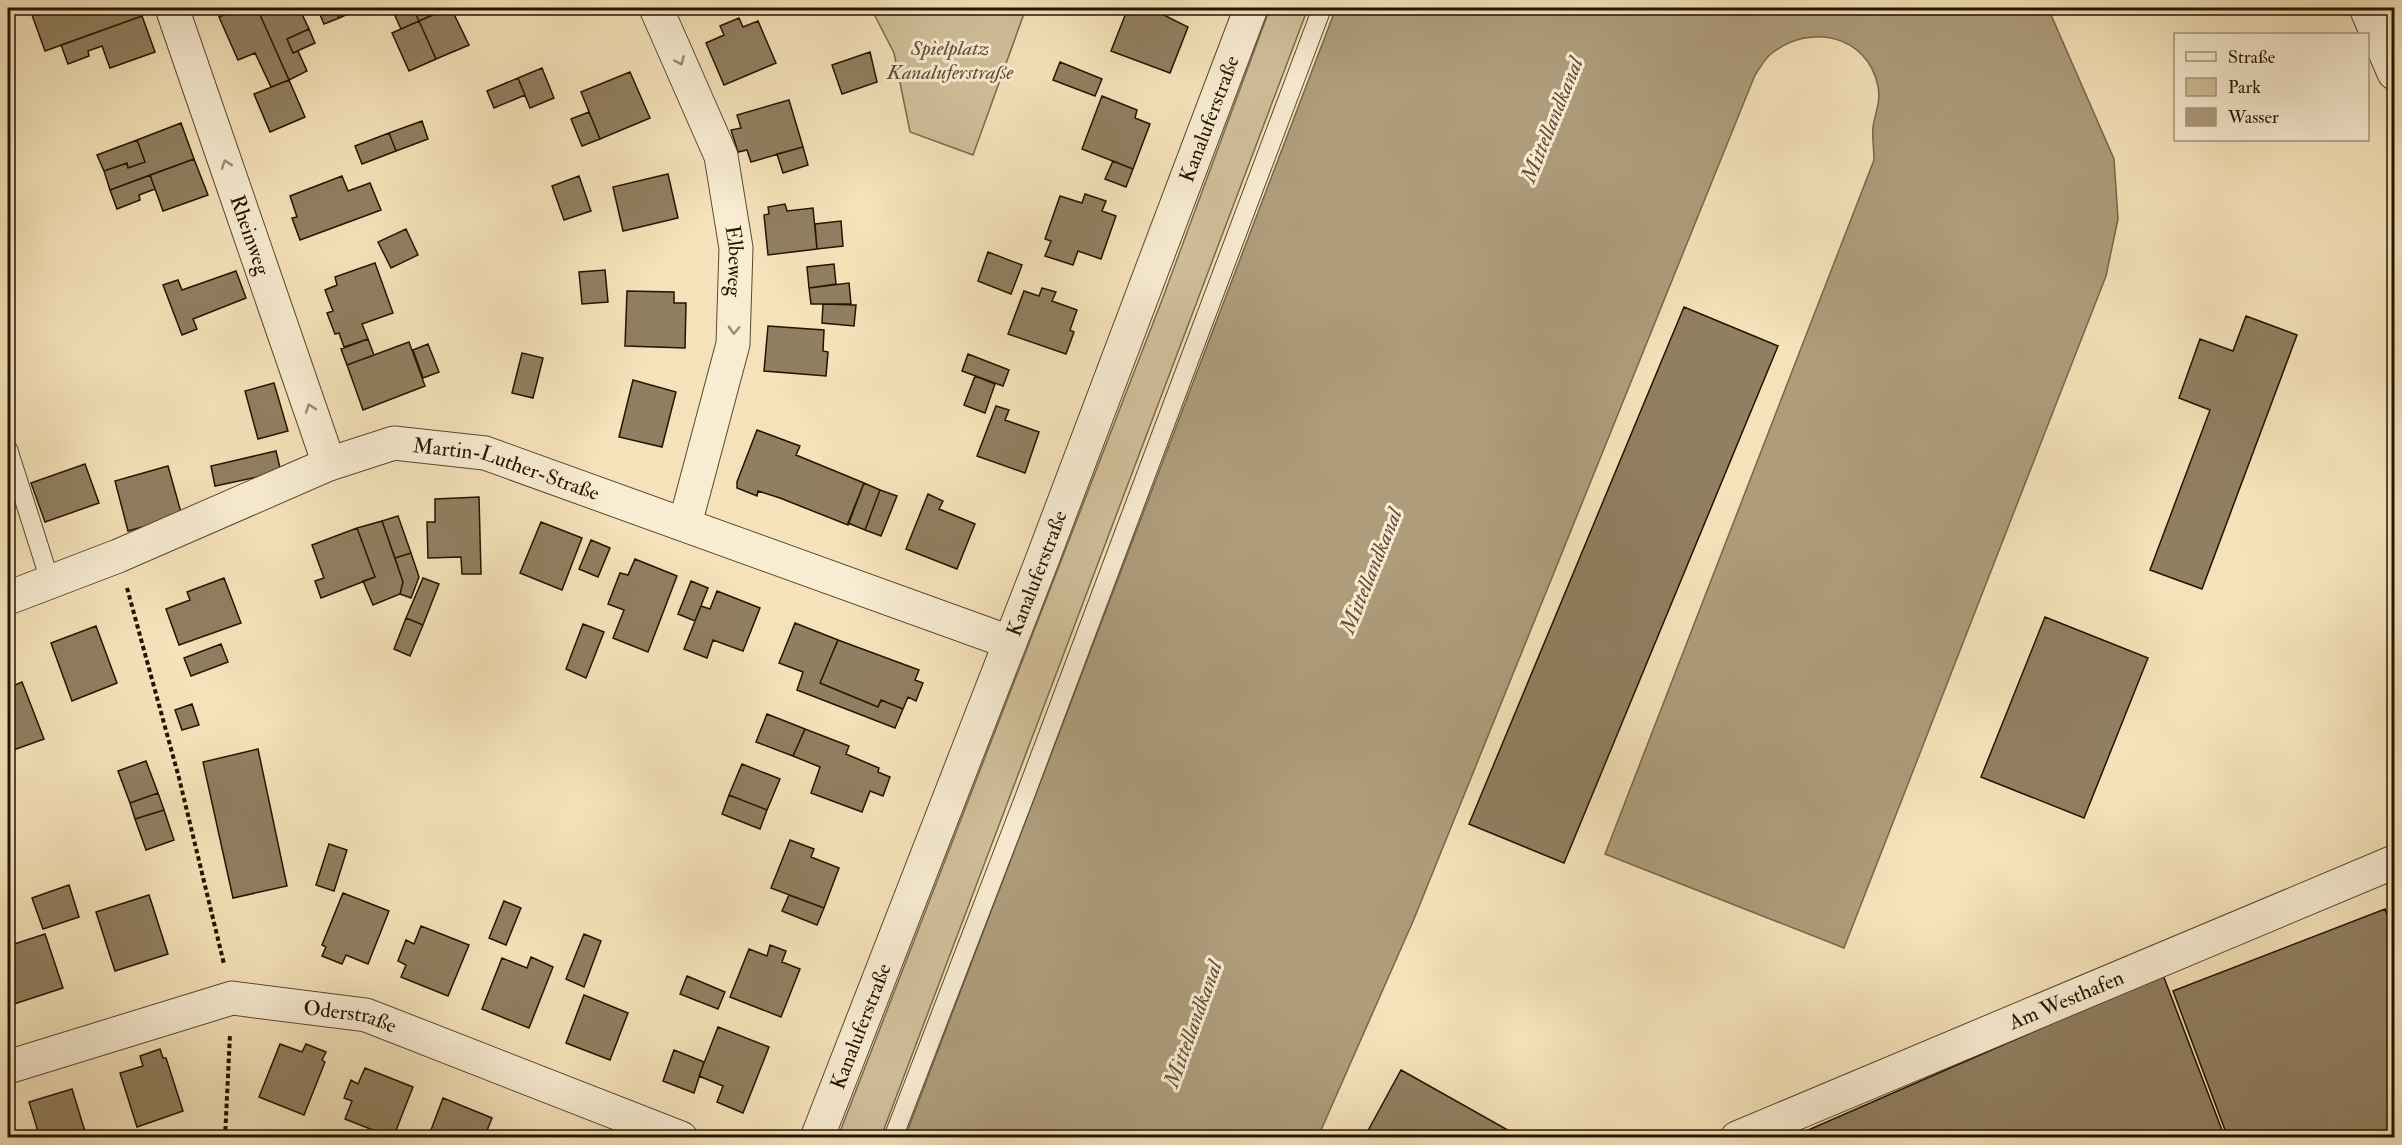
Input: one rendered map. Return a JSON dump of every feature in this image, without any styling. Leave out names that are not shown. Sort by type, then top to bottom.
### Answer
[{"type":"street","name":"Rheinweg","points":[[172,8],[329,464]]},
{"type":"street","name":"Elbeweg","points":[[656,8],[721,156],[736,248],[734,344],[685,524]]},
{"type":"street","name":"Kanaluferstraße","points":[[817,1137],[1251,8]]},
{"type":"street","points":[[2366,8],[2394,73]]},
{"type":"street","name":"Martin-Luther-Straße","points":[[8,598],[118,556],[329,464],[394,443],[485,453],[1009,642]]},
{"type":"street","name":"Am Westhafen","points":[[1737,1137],[2394,862]]},
{"type":"street","name":"Oderstraße","points":[[8,1067],[232,998],[366,1015],[681,1137]]},
{"type":"lane","points":[[893,1137],[1023,801],[1322,8]]},
{"type":"lane","points":[[8,449],[50,581]]},
{"type":"path","points":[[118,556],[179,778],[232,998],[225,1137]]},
{"type":"green space","name":"Spielplatz Kanaluferstraße","points":[[871,8],[1026,8],[973,155],[910,132],[894,53]]},
{"type":"green space","points":[[1270,8],[1308,8],[881,1137],[838,1137],[1162,300]]},
{"type":"water","name":"Mittellandkanal","points":[[1336,8],[2048,8],[2114,159],[2118,219],[2106,276],[1844,948],[1605,854],[1874,160],[1873,127],[1879,92],[1872,69],[1862,55],[1850,45],[1836,39],[1820,37],[1803,38],[1787,44],[1769,55],[1755,75],[1414,919],[1318,1137],[905,1137]]},
{"type":"building","points":[[53,8],[139,8],[142,16],[45,51],[32,15]]},
{"type":"building","points":[[239,8],[257,8],[289,80],[271,87],[255,53],[238,60],[219,17]]},
{"type":"building","points":[[257,8],[299,8],[309,29],[287,39],[293,53],[298,51],[307,71],[289,80]]},
{"type":"building","points":[[317,8],[334,8],[339,18],[324,24]]},
{"type":"building","points":[[334,8],[354,8],[355,11],[339,18]]},
{"type":"building","points":[[413,8],[419,21],[401,29],[392,9]]},
{"type":"building","points":[[413,8],[435,8],[437,13],[419,21]]},
{"type":"building","points":[[449,8],[469,45],[436,59],[419,21]]},
{"type":"building","points":[[1128,8],[1137,8],[1152,13],[1154,10],[1188,27],[1170,73],[1111,51]]},
{"type":"building","points":[[142,16],[155,52],[110,68],[102,46],[88,51],[89,56],[68,64],[61,45]]},
{"type":"building","points":[[739,18],[743,27],[758,21],[776,63],[724,85],[706,43],[724,35],[720,26]]},
{"type":"building","points":[[419,21],[436,59],[409,71],[392,33]]},
{"type":"building","points":[[309,29],[315,43],[293,53],[287,39]]},
{"type":"building","points":[[870,52],[877,82],[842,94],[832,65]]},
{"type":"building","points":[[1060,62],[1102,79],[1095,96],[1053,80]]},
{"type":"building","points":[[542,68],[554,98],[530,108],[518,78]]},
{"type":"building","points":[[630,72],[650,118],[600,139],[581,92]]},
{"type":"building","points":[[518,78],[525,95],[494,108],[487,91]]},
{"type":"building","points":[[289,80],[305,117],[270,132],[254,94]]},
{"type":"building","points":[[1102,96],[1137,110],[1135,118],[1150,124],[1133,169],[1082,149]]},
{"type":"building","points":[[789,100],[803,147],[751,162],[747,150],[738,152],[731,130],[741,128],[737,115]]},
{"type":"building","points":[[589,112],[600,139],[582,146],[571,119]]},
{"type":"building","points":[[422,121],[428,139],[396,151],[389,133]]},
{"type":"building","points":[[181,123],[194,159],[110,190],[104,171],[127,163],[128,168],[145,162],[137,140]]},
{"type":"building","points":[[389,133],[396,151],[362,164],[355,146]]},
{"type":"building","points":[[137,140],[145,162],[128,168],[127,163],[104,171],[97,155]]},
{"type":"building","points":[[803,147],[808,165],[783,173],[777,154]]},
{"type":"building","points":[[194,159],[208,195],[163,211],[150,175]]},
{"type":"building","points":[[1113,161],[1133,169],[1126,187],[1105,179]]},
{"type":"building","points":[[668,174],[678,218],[623,231],[613,187]]},
{"type":"building","points":[[150,175],[155,189],[139,195],[140,200],[117,209],[110,190]]},
{"type":"building","points":[[342,176],[348,191],[370,183],[381,210],[300,240],[292,218],[297,217],[290,196]]},
{"type":"building","points":[[579,176],[591,211],[564,220],[552,186]]},
{"type":"building","points":[[1085,194],[1106,201],[1102,211],[1116,216],[1101,259],[1078,251],[1073,265],[1045,256],[1051,241],[1045,239],[1060,196],[1082,203]]},
{"type":"building","points":[[785,204],[787,211],[813,208],[817,249],[768,255],[764,215],[769,214],[768,207]]},
{"type":"building","points":[[841,221],[843,246],[817,249],[815,224]]},
{"type":"building","points":[[406,229],[418,255],[391,268],[378,242]]},
{"type":"building","points":[[988,252],[1022,265],[1011,294],[978,281]]},
{"type":"building","points":[[375,263],[393,313],[362,324],[368,339],[344,347],[339,333],[335,334],[327,313],[333,311],[325,290],[337,285],[335,277]]},
{"type":"building","points":[[834,264],[836,284],[809,288],[807,267]]},
{"type":"building","points":[[605,270],[608,302],[582,304],[579,272]]},
{"type":"building","points":[[236,271],[246,298],[193,319],[197,329],[182,335],[163,285],[178,280],[182,290]]},
{"type":"building","points":[[849,283],[851,304],[811,304],[809,288]]},
{"type":"building","points":[[1042,288],[1056,292],[1052,301],[1077,310],[1070,330],[1074,332],[1066,354],[1008,334],[1024,291],[1039,296]]},
{"type":"building","points":[[627,291],[674,292],[674,303],[686,303],[685,348],[625,346]]},
{"type":"building","points":[[823,304],[856,305],[854,326],[822,323]]},
{"type":"building","points":[[1684,307],[1778,346],[1564,863],[1469,824]]},
{"type":"building","points":[[2246,316],[2297,335],[2202,589],[2150,570],[2210,410],[2179,398],[2200,339],[2233,351]]},
{"type":"building","points":[[768,326],[824,330],[823,351],[828,352],[826,376],[764,371]]},
{"type":"building","points":[[368,339],[374,355],[347,365],[341,349]]},
{"type":"building","points":[[409,342],[425,386],[363,410],[347,365]]},
{"type":"building","points":[[428,344],[439,372],[423,378],[413,350]]},
{"type":"building","points":[[522,353],[543,358],[533,398],[512,393]]},
{"type":"building","points":[[968,354],[1009,370],[1003,386],[962,371]]},
{"type":"building","points":[[975,376],[995,384],[985,413],[964,405]]},
{"type":"building","points":[[633,380],[676,392],[662,447],[619,437]]},
{"type":"building","points":[[274,383],[288,431],[258,439],[245,391]]},
{"type":"building","points":[[996,406],[1009,410],[1005,420],[1039,432],[1025,473],[977,456]]},
{"type":"building","points":[[757,430],[800,446],[796,455],[864,483],[848,525],[780,498],[758,491],[757,496],[737,488],[737,482]]},
{"type":"building","points":[[276,451],[281,472],[215,486],[211,466]]},
{"type":"building","points":[[85,464],[99,503],[45,522],[31,483]]},
{"type":"building","points":[[168,466],[182,516],[128,531],[115,481]]},
{"type":"building","points":[[864,483],[880,490],[865,530],[848,523]]},
{"type":"building","points":[[880,490],[897,496],[881,536],[865,530]]},
{"type":"building","points":[[928,494],[943,501],[939,509],[975,524],[957,569],[906,549]]},
{"type":"building","points":[[479,497],[481,574],[462,574],[461,557],[428,558],[427,522],[435,522],[435,499]]},
{"type":"building","points":[[398,516],[411,553],[395,558],[382,521]]},
{"type":"building","points":[[382,521],[403,582],[400,594],[373,605],[363,581],[375,577],[357,528]]},
{"type":"building","points":[[541,522],[582,538],[562,590],[520,573]]},
{"type":"building","points":[[357,528],[375,577],[321,598],[315,581],[324,578],[312,545]]},
{"type":"building","points":[[591,540],[610,548],[598,577],[579,569]]},
{"type":"building","points":[[411,553],[419,577],[411,598],[400,594],[403,582],[395,558]]},
{"type":"building","points":[[635,559],[677,576],[648,652],[613,638],[624,610],[608,604],[620,573],[628,575]]},
{"type":"building","points":[[224,578],[241,623],[179,645],[166,609],[190,600],[187,592]]},
{"type":"building","points":[[423,578],[439,584],[423,625],[406,618]]},
{"type":"building","points":[[691,581],[708,588],[695,621],[678,614]]},
{"type":"building","points":[[717,591],[760,608],[743,651],[713,640],[707,658],[684,649],[701,606],[710,609]]},
{"type":"building","points":[[2045,617],[2148,658],[2084,818],[1981,777]]},
{"type":"building","points":[[406,618],[423,625],[410,656],[394,649]]},
{"type":"building","points":[[795,623],[838,640],[820,683],[878,707],[881,700],[903,709],[895,728],[797,690],[803,672],[779,663]]},
{"type":"building","points":[[583,624],[604,632],[586,678],[566,669]]},
{"type":"building","points":[[96,626],[117,683],[72,701],[51,643]]},
{"type":"building","points":[[838,640],[919,670],[915,680],[923,683],[916,701],[908,697],[903,709],[881,700],[878,707],[820,683]]},
{"type":"building","points":[[221,644],[228,662],[191,676],[184,658]]},
{"type":"building","points":[[22,682],[44,739],[8,752],[8,688]]},
{"type":"building","points":[[192,704],[199,725],[182,730],[175,710]]},
{"type":"building","points":[[767,714],[805,729],[793,756],[756,742]]},
{"type":"building","points":[[805,729],[849,746],[846,754],[879,768],[878,772],[890,777],[883,796],[870,791],[862,812],[811,793],[820,767],[793,756]]},
{"type":"building","points":[[258,749],[287,886],[233,898],[203,762]]},
{"type":"building","points":[[146,761],[158,793],[130,803],[118,771]]},
{"type":"building","points":[[742,764],[780,779],[767,810],[729,795]]},
{"type":"building","points":[[158,793],[164,810],[135,819],[130,803]]},
{"type":"building","points":[[729,795],[767,810],[760,829],[722,814]]},
{"type":"building","points":[[164,810],[174,840],[146,850],[135,819]]},
{"type":"building","points":[[790,840],[814,849],[811,857],[839,868],[824,908],[771,888]]},
{"type":"building","points":[[329,844],[347,850],[334,891],[316,885]]},
{"type":"building","points":[[69,885],[79,917],[43,929],[32,898]]},
{"type":"building","points":[[343,893],[389,911],[368,964],[346,955],[342,964],[322,956],[326,947],[322,945]]},
{"type":"building","points":[[149,895],[168,954],[115,971],[96,912]]},
{"type":"building","points":[[789,895],[824,908],[817,925],[782,911]]},
{"type":"building","points":[[504,901],[521,908],[506,945],[489,938]]},
{"type":"building","points":[[2385,909],[2394,934],[2394,1138],[2228,1138],[2173,991]]},
{"type":"building","points":[[421,926],[469,945],[448,996],[401,977],[406,965],[398,961],[406,940],[414,944]]},
{"type":"building","points":[[45,934],[63,988],[11,1005],[8,994],[8,946]]},
{"type":"building","points":[[584,934],[601,941],[584,987],[566,979]]},
{"type":"building","points":[[770,945],[786,951],[782,962],[800,969],[781,1017],[730,997],[749,949],[767,956]]},
{"type":"building","points":[[531,957],[553,967],[529,1028],[482,1009],[502,958],[527,968]]},
{"type":"building","points":[[2163,975],[2225,1138],[1790,1138]]},
{"type":"building","points":[[687,976],[725,992],[718,1009],[680,994]]},
{"type":"building","points":[[584,995],[628,1013],[610,1060],[566,1043]]},
{"type":"building","points":[[718,1027],[769,1047],[743,1113],[717,1102],[723,1086],[699,1076]]},
{"type":"building","points":[[280,1044],[302,1052],[306,1044],[326,1052],[322,1060],[325,1062],[304,1115],[259,1097]]},
{"type":"building","points":[[160,1049],[163,1058],[166,1058],[183,1111],[137,1127],[120,1073],[143,1066],[140,1056]]},
{"type":"building","points":[[674,1050],[704,1062],[694,1093],[663,1081]]},
{"type":"building","points":[[365,1068],[413,1087],[393,1138],[345,1119],[352,1101],[344,1098],[351,1080],[358,1084]]},
{"type":"building","points":[[1401,1070],[1522,1138],[1364,1138]]},
{"type":"building","points":[[72,1089],[87,1138],[40,1138],[29,1102]]},
{"type":"building","points":[[443,1098],[492,1118],[484,1138],[428,1138]]},
{"type":"building","points":[[526,1131],[542,1138],[523,1138]]}]
